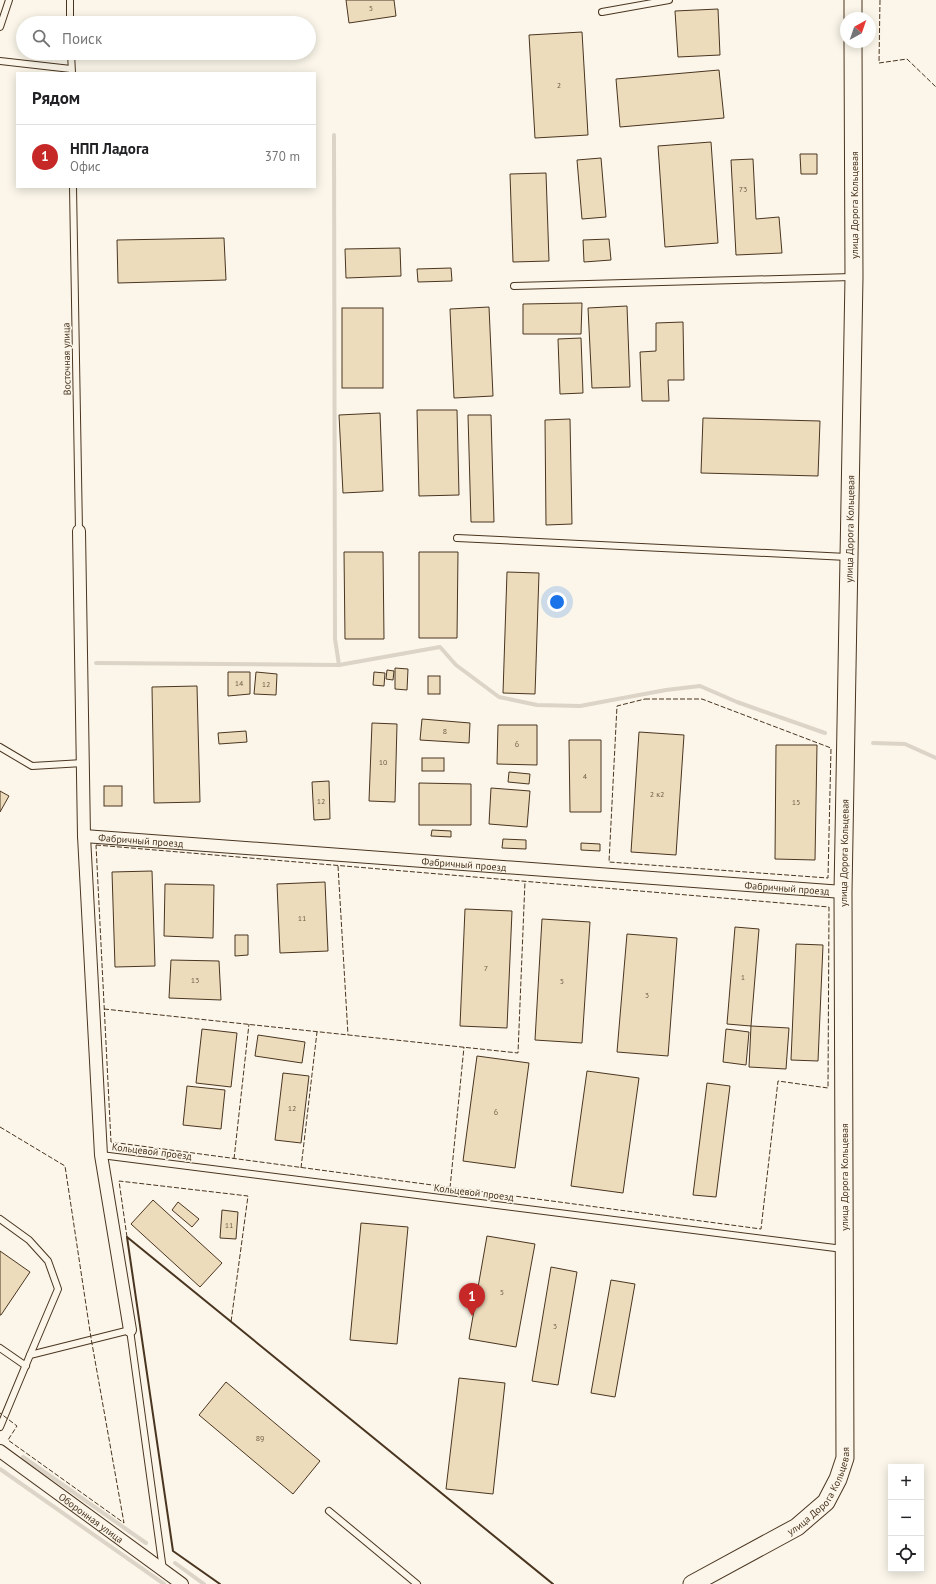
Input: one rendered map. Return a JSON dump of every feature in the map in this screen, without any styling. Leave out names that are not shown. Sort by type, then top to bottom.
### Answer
[{"type":"street","points":[[853,0],[853,12]]},
{"type":"street","name":"улица Дорога Кольцевая","points":[[692,1584],[798,1527],[826,1502],[838,1479],[845,1458],[844,892],[854,277],[853,48]]},
{"type":"street","points":[[79,531],[84,836],[101,1155],[130,1330]]},
{"type":"street","name":"Фабричный проезд","points":[[84,836],[844,892]]},
{"type":"street","name":"Оборонная улица","points":[[0,1451],[182,1584]]},
{"type":"lane","points":[[0,28],[9,0]]},
{"type":"lane","points":[[70,0],[70,16]]},
{"type":"lane","points":[[602,12],[669,0]]},
{"type":"lane","points":[[0,62],[71,71],[71,60]]},
{"type":"lane","name":"Восточная улица","points":[[74,188],[79,531]]},
{"type":"lane","points":[[514,286],[854,277]]},
{"type":"lane","points":[[457,538],[849,557]]},
{"type":"lane","points":[[0,747],[32,766],[83,763]]},
{"type":"lane","name":"Кольцевой проезд","points":[[101,1155],[844,1249]]},
{"type":"lane","points":[[0,1219],[29,1240],[48,1261],[58,1289],[0,1427]]},
{"type":"lane","points":[[30,1355],[130,1330],[163,1570]]},
{"type":"lane","points":[[0,1348],[26,1366]]},
{"type":"lane","points":[[329,1511],[418,1584]]},
{"type":"building","points":[[346,0],[394,0],[396,16],[349,23]]},
{"type":"building","points":[[718,9],[720,55],[678,57],[675,11]]},
{"type":"building","points":[[582,32],[588,135],[535,138],[529,35]]},
{"type":"building","points":[[719,70],[724,118],[620,127],[616,79]]},
{"type":"building","points":[[711,142],[718,243],[665,247],[658,146]]},
{"type":"building","points":[[800,154],[817,154],[817,174],[801,174]]},
{"type":"building","points":[[601,158],[606,217],[582,219],[577,160]]},
{"type":"building","points":[[753,159],[756,219],[779,217],[782,253],[736,255],[731,160]]},
{"type":"building","points":[[546,173],[549,261],[513,262],[510,174]]},
{"type":"building","points":[[224,238],[226,280],[118,283],[117,240]]},
{"type":"building","points":[[609,239],[611,260],[584,262],[583,240]]},
{"type":"building","points":[[400,248],[401,276],[346,278],[345,249]]},
{"type":"building","points":[[451,268],[452,281],[418,282],[417,269]]},
{"type":"building","points":[[582,303],[581,334],[523,334],[523,304]]},
{"type":"building","points":[[627,306],[630,387],[592,388],[588,308]]},
{"type":"building","points":[[489,307],[493,396],[454,398],[450,309]]},
{"type":"building","points":[[342,308],[383,308],[383,388],[342,388]]},
{"type":"building","points":[[683,322],[684,380],[668,380],[669,401],[642,401],[640,352],[656,351],[656,323]]},
{"type":"building","points":[[581,338],[583,393],[560,394],[558,339]]},
{"type":"building","points":[[417,410],[457,410],[459,495],[419,496]]},
{"type":"building","points":[[380,413],[383,491],[343,493],[339,415]]},
{"type":"building","points":[[468,415],[491,415],[494,522],[471,522]]},
{"type":"building","points":[[703,418],[820,421],[818,476],[701,473]]},
{"type":"building","points":[[570,419],[572,524],[546,525],[545,420]]},
{"type":"building","points":[[344,552],[383,552],[384,639],[345,639]]},
{"type":"building","points":[[419,552],[458,552],[457,638],[419,638]]},
{"type":"building","points":[[507,572],[539,573],[535,694],[503,693]]},
{"type":"building","points":[[395,668],[408,669],[407,690],[395,689]]},
{"type":"building","points":[[387,670],[394,671],[393,680],[386,679]]},
{"type":"building","points":[[228,672],[250,672],[250,694],[228,696]]},
{"type":"building","points":[[256,672],[277,674],[276,695],[254,694]]},
{"type":"building","points":[[374,672],[385,673],[384,686],[373,685]]},
{"type":"building","points":[[428,676],[440,676],[440,694],[428,694]]},
{"type":"building","points":[[197,686],[200,802],[154,803],[152,687]]},
{"type":"building","points":[[422,719],[470,723],[469,743],[420,740]]},
{"type":"building","points":[[372,723],[397,724],[395,802],[369,801]]},
{"type":"building","points":[[498,725],[537,725],[537,765],[497,764]]},
{"type":"building","points":[[246,731],[247,742],[219,744],[218,733]]},
{"type":"building","points":[[639,732],[684,735],[676,855],[631,852]]},
{"type":"building","points":[[569,740],[601,740],[601,812],[570,812]]},
{"type":"building","points":[[776,745],[817,745],[815,860],[775,859]]},
{"type":"building","points":[[422,758],[444,758],[444,771],[422,771]]},
{"type":"building","points":[[509,772],[530,774],[529,784],[508,782]]},
{"type":"building","points":[[329,781],[330,819],[314,820],[312,782]]},
{"type":"building","points":[[419,783],[471,784],[471,825],[419,825]]},
{"type":"building","points":[[104,786],[122,786],[122,806],[104,806]]},
{"type":"building","points":[[491,788],[530,791],[527,827],[489,824]]},
{"type":"building","points":[[0,791],[9,796],[0,812]]},
{"type":"building","points":[[432,830],[451,831],[451,837],[431,836]]},
{"type":"building","points":[[503,839],[526,840],[526,849],[502,848]]},
{"type":"building","points":[[581,843],[600,844],[600,851],[581,850]]},
{"type":"building","points":[[152,871],[155,966],[115,967],[112,872]]},
{"type":"building","points":[[325,882],[328,951],[280,953],[277,884]]},
{"type":"building","points":[[165,884],[214,885],[213,938],[164,936]]},
{"type":"building","points":[[465,909],[512,911],[507,1028],[460,1026]]},
{"type":"building","points":[[542,919],[590,922],[582,1043],[535,1040]]},
{"type":"building","points":[[735,927],[759,929],[751,1026],[727,1024]]},
{"type":"building","points":[[627,934],[677,938],[668,1056],[617,1052]]},
{"type":"building","points":[[235,935],[248,935],[248,955],[235,956]]},
{"type":"building","points":[[796,944],[823,945],[818,1061],[791,1060]]},
{"type":"building","points":[[171,960],[219,961],[221,1000],[169,998]]},
{"type":"building","points":[[751,1026],[789,1028],[786,1069],[749,1067]]},
{"type":"building","points":[[202,1029],[237,1033],[231,1087],[196,1083]]},
{"type":"building","points":[[726,1029],[749,1032],[746,1065],[723,1062]]},
{"type":"building","points":[[258,1035],[305,1042],[302,1063],[255,1056]]},
{"type":"building","points":[[477,1056],[529,1063],[515,1168],[463,1161]]},
{"type":"building","points":[[587,1071],[639,1078],[623,1193],[571,1186]]},
{"type":"building","points":[[283,1073],[309,1076],[301,1143],[275,1140]]},
{"type":"building","points":[[707,1083],[730,1086],[716,1197],[693,1195]]},
{"type":"building","points":[[187,1086],[225,1090],[221,1129],[183,1125]]},
{"type":"building","points":[[153,1200],[222,1263],[200,1287],[131,1224]]},
{"type":"building","points":[[178,1202],[199,1219],[192,1227],[172,1210]]},
{"type":"building","points":[[222,1210],[238,1212],[236,1239],[220,1238]]},
{"type":"building","points":[[361,1223],[408,1227],[397,1344],[350,1340]]},
{"type":"building","points":[[487,1236],[535,1244],[516,1347],[469,1339]]},
{"type":"building","points":[[0,1251],[30,1272],[1,1315],[0,1315]]},
{"type":"building","points":[[551,1267],[577,1272],[558,1385],[532,1381]]},
{"type":"building","points":[[611,1280],[635,1284],[615,1397],[591,1393]]},
{"type":"building","points":[[459,1378],[505,1383],[493,1494],[446,1489]]},
{"type":"building","points":[[226,1382],[320,1461],[293,1494],[199,1415]]},
{"type":"waterway","points":[[96,663],[339,665],[335,639],[334,135]]},
{"type":"waterway","points":[[339,665],[440,647],[456,665],[499,697],[537,705],[580,706],[666,690],[700,686],[737,702],[825,733]]},
{"type":"waterway","points":[[873,743],[905,744],[936,758]]},
{"type":"waterway","points":[[23,1457],[146,1543]]},
{"type":"waterway","points":[[0,1469],[164,1584]]},
{"type":"waterway","points":[[175,1563],[204,1584]]},
{"type":"fence","points":[[880,0],[879,63],[907,59],[936,87]]},
{"type":"fence","points":[[645,699],[702,699],[831,748],[828,878],[609,862],[617,706],[645,699]]},
{"type":"fence","points":[[96,845],[829,907],[828,1088],[778,1081],[761,1229],[111,1142],[96,845]]},
{"type":"fence","points":[[338,866],[348,1035]]},
{"type":"fence","points":[[104,1009],[518,1053],[525,881]]},
{"type":"fence","points":[[234,1159],[249,1024]]},
{"type":"fence","points":[[301,1168],[317,1032]]},
{"type":"fence","points":[[450,1188],[464,1047]]},
{"type":"fence","points":[[0,1127],[65,1166],[91,1338],[124,1523],[8,1440],[17,1426],[0,1413]]},
{"type":"fence","points":[[127,1237],[119,1181],[248,1196],[231,1322]]},
{"type":"wall","points":[[220,1584],[173,1551],[127,1237],[553,1584]]},
{"type":"place","name":"НПП Ладога","points":[[472,1316]]}]
